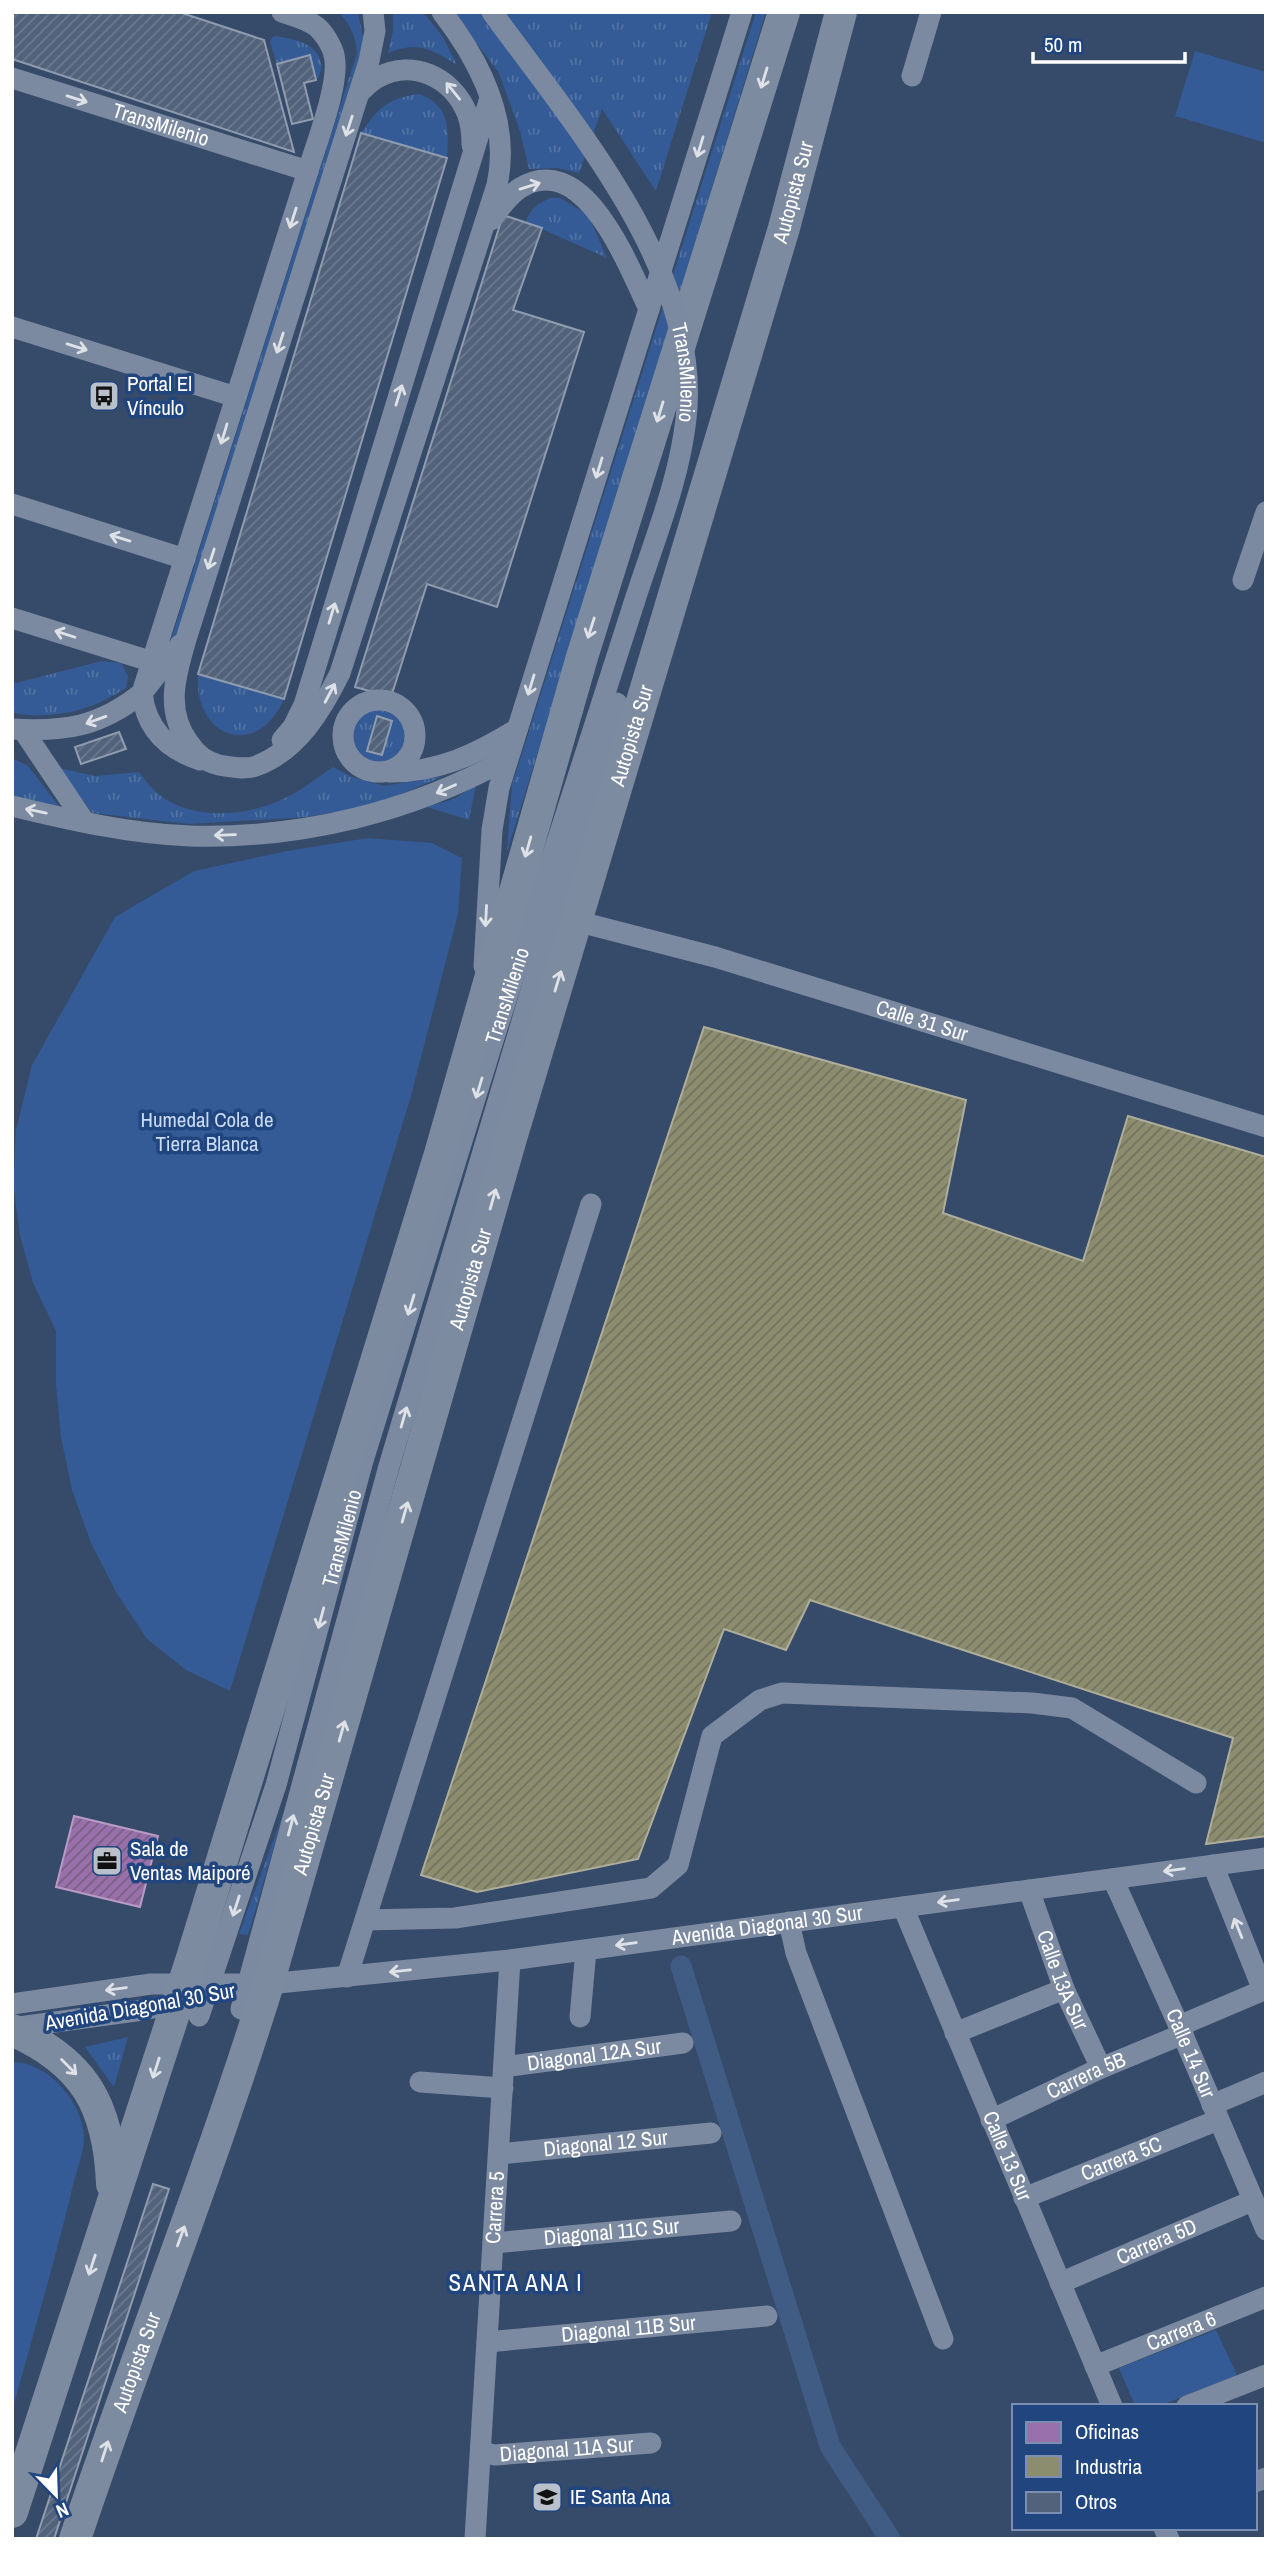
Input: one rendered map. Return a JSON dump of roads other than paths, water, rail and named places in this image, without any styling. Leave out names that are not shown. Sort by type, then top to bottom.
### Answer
[{"type":"highway","points":[[12,2512],[113,2200],[195,1997],[582,657],[784,12]]},
{"type":"highway","name":"Autopista Sur","points":[[75,2539],[117,2414],[228,2108],[251,1992],[431,1422],[576,921],[785,228],[841,12]]},
{"type":"highway","points":[[12,2029],[57,2055],[77,2074],[93,2097],[111,2148],[113,2200]]},
{"type":"street","points":[[142,693],[332,88],[334,55],[319,29],[303,19],[282,12]]},
{"type":"street","points":[[373,12],[375,31],[360,92],[187,636],[173,690],[174,712],[182,734],[194,751],[210,763],[252,757],[279,743],[293,727],[304,705],[490,97]]},
{"type":"street","name":"TransMilenio","points":[[142,693],[147,718],[153,730],[163,740],[186,755],[210,763],[241,768],[255,767],[298,737],[309,726],[327,701],[341,673],[501,168],[500,131],[490,97],[471,54],[442,12]]},
{"type":"street","name":"TransMilenio","points":[[251,1992],[389,1466],[640,603],[675,476],[686,418],[687,376],[672,304],[652,250],[611,176],[492,12]]},
{"type":"street","name":"TransMilenio","points":[[195,1997],[276,1785],[362,1464],[496,1031],[640,603],[687,481],[698,421],[698,379],[685,306],[659,241],[624,178],[506,12]]},
{"type":"street","points":[[482,1009],[492,830],[499,788],[742,12]]},
{"type":"street","points":[[912,76],[931,12]]},
{"type":"street","points":[[360,92],[377,78],[389,73],[406,69],[430,72],[445,82],[467,113],[473,154]]},
{"type":"street","name":"TransMilenio","points":[[12,78],[308,171]]},
{"type":"street","name":"TransMilenio","points":[[482,231],[507,199],[520,188],[545,182],[568,186],[584,196],[599,213],[649,309]]},
{"type":"street","points":[[12,327],[236,397]]},
{"type":"street","points":[[12,505],[185,559]]},
{"type":"street","points":[[1244,580],[1266,512]]},
{"type":"street","points":[[12,618],[153,662]]},
{"type":"street","points":[[17,730],[48,732],[99,720],[122,709],[142,693],[187,636]]},
{"type":"street","points":[[380,772],[436,767],[475,754],[517,729]]},
{"type":"street","points":[[17,730],[83,821]]},
{"type":"street","points":[[12,806],[151,833],[191,836],[282,831],[355,819],[410,803],[436,794],[507,759]]},
{"type":"street","name":"Calle 31 Sur","points":[[576,921],[719,948],[1266,1127]]},
{"type":"street","points":[[347,1977],[591,1203]]},
{"type":"street","points":[[366,1920],[455,1918],[652,1888],[678,1865],[712,1735],[760,1700],[782,1693],[1032,1703],[1072,1708],[1196,1783]]},
{"type":"street","name":"Avenida Diagonal 30 Sur","points":[[12,2029],[195,1997],[251,1992],[347,1977],[510,1960],[1266,1858]]},
{"type":"street","points":[[1213,1865],[1264,1989]]},
{"type":"street","name":"Calle 14 Sur","points":[[1113,1879],[1215,2113],[1255,2189],[1266,2230]]},
{"type":"street","name":"Calle 13A Sur","points":[[1028,1890],[1064,1989],[1101,2068]]},
{"type":"street","name":"Calle 13 Sur","points":[[903,1907],[1111,2404]]},
{"type":"street","points":[[789,1922],[796,1953],[943,2339]]},
{"type":"street","points":[[580,2017],[586,1950]]},
{"type":"street","name":"Carrera 5","points":[[475,2539],[510,1960]]},
{"type":"street","name":"Avenida Diagonal 30 Sur","points":[[12,2004],[151,1984],[195,1997]]},
{"type":"street","points":[[955,2034],[1064,1989]]},
{"type":"street","name":"Carrera 5B","points":[[991,2119],[1264,1989]]},
{"type":"street","name":"Diagonal 12A Sur","points":[[420,2082],[504,2078],[683,2043]]},
{"type":"street","name":"Carrera 5C","points":[[1024,2197],[1215,2113],[1266,2082]]},
{"type":"street","name":"Diagonal 12 Sur","points":[[499,2154],[711,2133]]},
{"type":"street","name":"Carrera 5D","points":[[1060,2283],[1255,2189]]},
{"type":"street","name":"Diagonal 11C Sur","points":[[494,2243],[731,2221]]},
{"type":"street","name":"Carrera 6","points":[[1096,2366],[1266,2297]]},
{"type":"street","name":"Diagonal 11B Sur","points":[[488,2342],[767,2316]]},
{"type":"street","points":[[1191,2404],[1266,2375]]},
{"type":"street","name":"Diagonal 11A Sur","points":[[481,2452],[495,2455],[651,2443]]},
{"type":"waterway","points":[[681,1966],[830,2446],[890,2539]]},
{"type":"place","name":"Portal El Vínculo","points":[[104,396]]},
{"type":"place","name":"Sala de Ventas Maiporé","points":[[107,1861]]},
{"type":"place","name":"IE Santa Ana","points":[[547,2497]]},
{"type":"district","name":"SANTA ANA I","points":[[516,2283]]},
{"type":"park label","name":"Humedal Cola de Tierra Blanca","points":[[207,1132]]}]
